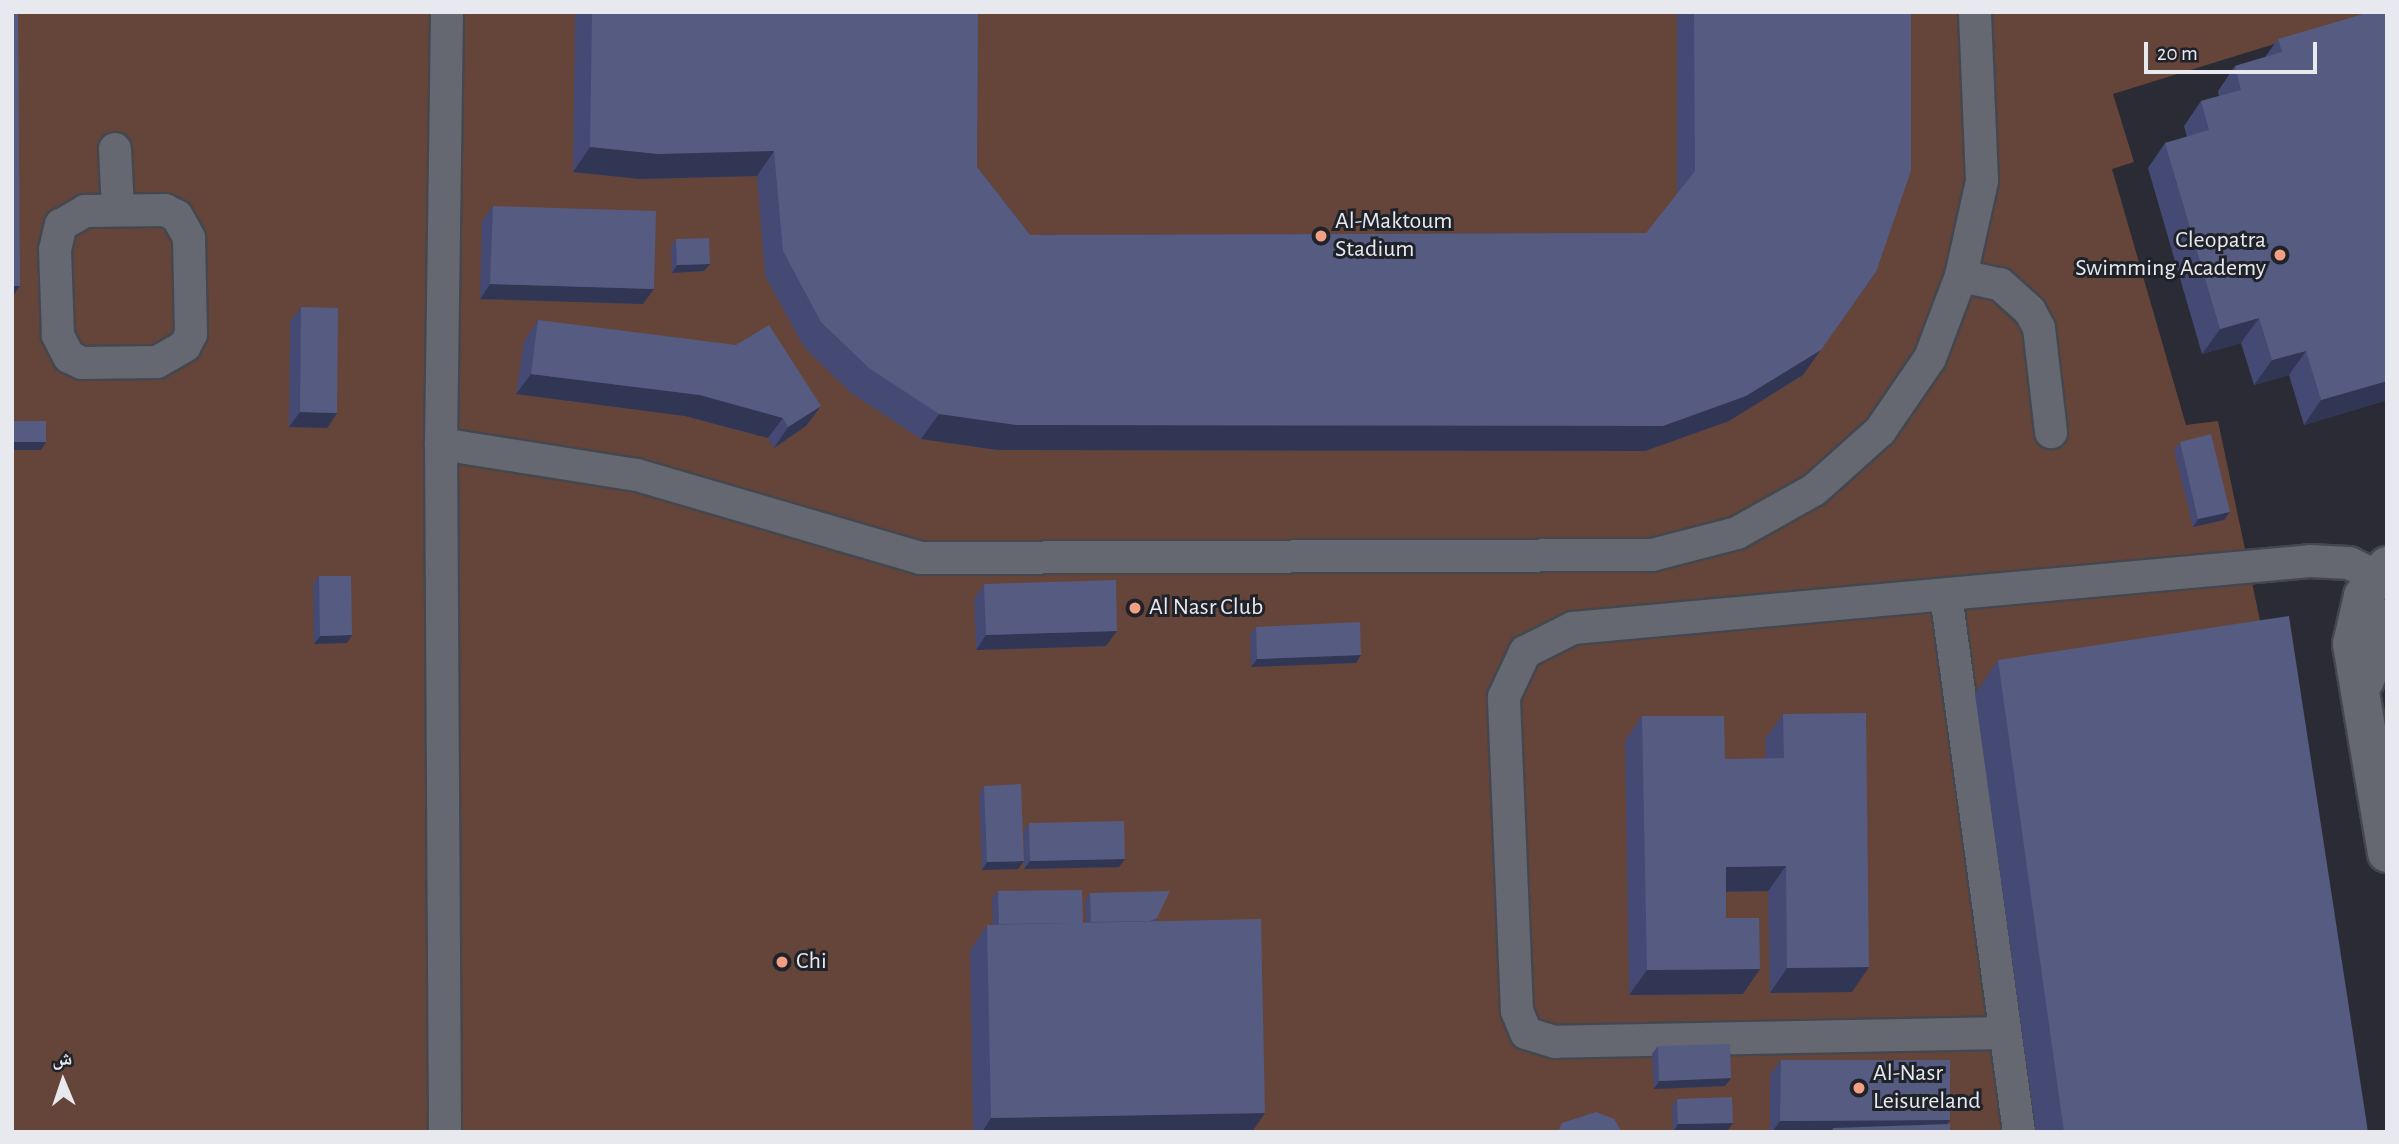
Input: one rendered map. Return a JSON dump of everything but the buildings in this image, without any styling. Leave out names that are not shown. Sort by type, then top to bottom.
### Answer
[{"type":"street","points":[[2381,571],[2355,619],[2352,644],[2363,689],[2387,853]]},
{"type":"street","points":[[2363,689],[2387,619]]},
{"type":"lane","points":[[445,1132],[441,444],[447,12]]},
{"type":"lane","points":[[441,444],[637,475],[920,558],[1652,555],[1737,533],[1814,490],[1880,431],[1930,358],[1961,276],[1982,181],[1975,12]]},
{"type":"lane","points":[[115,149],[118,210]]},
{"type":"lane","points":[[118,210],[165,210],[186,226],[191,334],[174,357],[82,363],[61,348],[56,238],[72,216],[118,210]]},
{"type":"lane","points":[[1961,276],[2000,284],[2030,311],[2039,328],[2051,432]]},
{"type":"lane","points":[[2005,1033],[1555,1042],[1526,1033],[1517,1011],[1504,697],[1525,652],[1573,628],[2310,561],[2349,564],[2381,571]]},
{"type":"lane","points":[[1946,595],[2019,1132]]},
{"type":"shaded area","name":"Al Nasr Club","points":[[12,12],[2377,12],[2113,94],[2134,162],[2112,169],[2186,425],[2218,421],[2266,649],[1975,694],[2036,1132],[12,1132]]},
{"type":"place","name":"Al-Maktoum Stadium","points":[[1321,236]]},
{"type":"place","name":"Cleopatra Swimming Academy","points":[[2280,255]]},
{"type":"place","name":"Al Nasr Club","points":[[1135,608]]},
{"type":"place","name":"Chi","points":[[782,962]]},
{"type":"place","name":"Al-Nasr Leisureland","points":[[1859,1088]]}]
